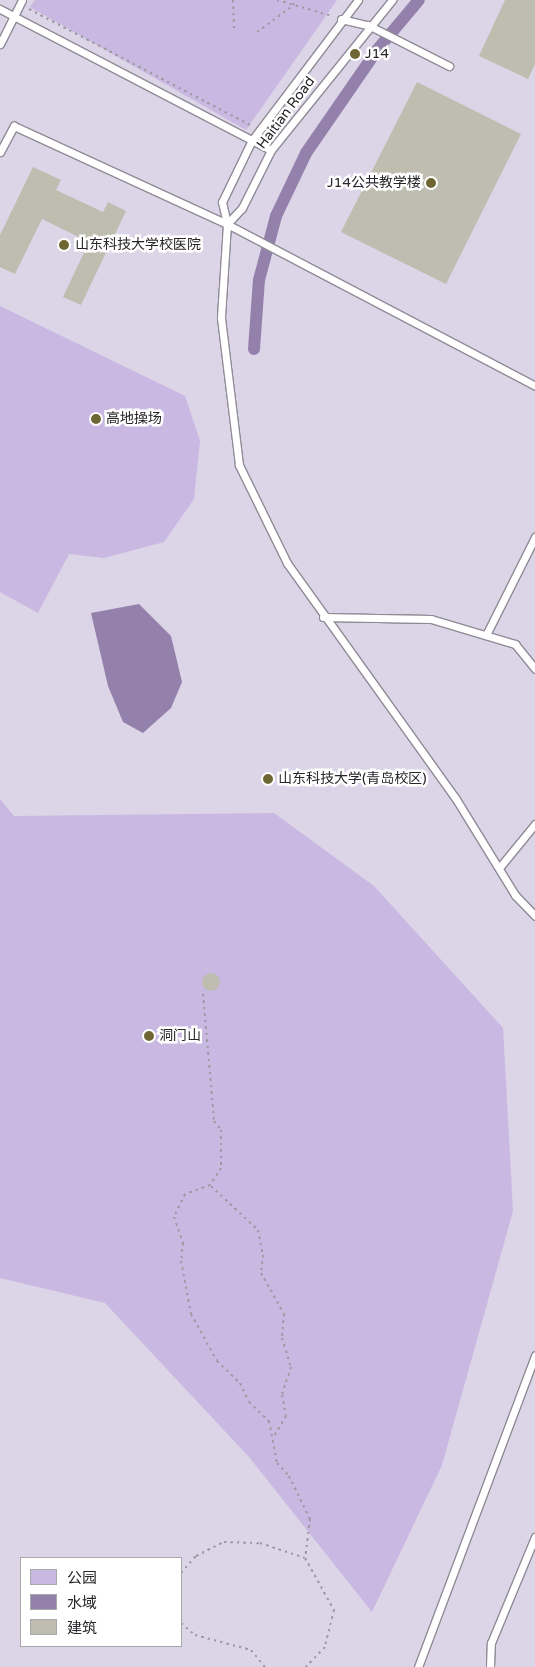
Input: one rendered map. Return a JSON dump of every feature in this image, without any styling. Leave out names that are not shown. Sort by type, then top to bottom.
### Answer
[{"type":"lane","points":[[0,4],[2,0]]},
{"type":"lane","name":"Haitian Road","points":[[227,224],[222,202],[252,140],[341,19],[358,0]]},
{"type":"lane","name":"Haitian Road","points":[[227,224],[242,208],[271,150],[368,25],[392,0]]},
{"type":"lane","points":[[0,44],[21,2]]},
{"type":"lane","points":[[0,9],[271,150]]},
{"type":"lane","points":[[341,19],[368,25],[449,66]]},
{"type":"lane","points":[[0,152],[14,126],[227,224],[535,386]]},
{"type":"lane","points":[[227,224],[221,318],[239,465],[286,563],[323,617],[456,799],[515,895],[535,916]]},
{"type":"lane","points":[[486,635],[535,538]]},
{"type":"lane","points":[[323,617],[432,619],[515,644],[535,669]]},
{"type":"lane","points":[[499,868],[535,824]]},
{"type":"lane","points":[[418,1667],[535,1355]]},
{"type":"lane","points":[[490,1667],[491,1643],[535,1537]]},
{"type":"path","points":[[234,0],[234,28]]},
{"type":"path","points":[[277,0],[341,19]]},
{"type":"path","points":[[292,0],[294,5]]},
{"type":"path","points":[[21,2],[259,130]]},
{"type":"path","points":[[258,32],[294,5]]},
{"type":"path","points":[[203,994],[214,1120],[221,1130],[222,1168],[210,1185],[185,1194],[174,1217],[182,1243],[181,1261],[190,1314],[217,1361],[240,1383],[249,1402],[269,1421],[277,1463],[289,1476],[310,1519],[305,1558],[334,1610],[325,1647],[306,1667]]},
{"type":"path","points":[[210,1185],[258,1230],[263,1255],[261,1273],[285,1318],[282,1338],[291,1367],[282,1395],[286,1416],[273,1438]]},
{"type":"path","points":[[182,1572],[196,1556],[224,1542],[260,1543],[305,1558]]},
{"type":"path","points":[[182,1624],[195,1635],[251,1650],[265,1667]]},
{"type":"shaded area","name":"山东科技大学(青岛校区)","points":[[0,0],[535,0],[535,1667],[0,1667]]},
{"type":"green space","points":[[35,0],[337,0],[246,130],[30,7]]},
{"type":"green space","name":"高地操场","points":[[0,306],[185,396],[200,441],[194,499],[164,542],[104,558],[69,554],[38,613],[0,592]]},
{"type":"green space","points":[[0,799],[14,816],[274,813],[374,886],[503,1028],[513,1211],[442,1465],[372,1612],[249,1457],[105,1303],[0,1278]]},
{"type":"water","points":[[139,604],[171,636],[182,682],[171,708],[143,733],[123,722],[108,686],[91,613]]},
{"type":"building","points":[[505,0],[535,0],[535,64],[528,79],[479,56]]},
{"type":"building","name":"J14公共教学楼","points":[[417,82],[521,134],[446,284],[341,232]]},
{"type":"building","points":[[33,167],[61,180],[56,190],[103,212],[108,202],[126,211],[81,305],[63,297],[89,242],[42,219],[15,274],[0,267],[0,235]]},
{"type":"building","points":[[207,973],[215,973],[220,978],[218,989],[207,991],[202,986],[202,978]]},
{"type":"waterway","points":[[254,349],[259,280],[276,216],[306,153],[377,50],[419,0]]},
{"type":"place","name":"J14","points":[[355,54]]},
{"type":"place","name":"J14公共教学楼","points":[[431,183]]},
{"type":"place","name":"山东科技大学校医院","points":[[64,245]]},
{"type":"place","name":"高地操场","points":[[96,419]]},
{"type":"place","name":"山东科技大学(青岛校区)","points":[[268,779]]},
{"type":"place","name":"洞门山","points":[[149,1036]]}]
